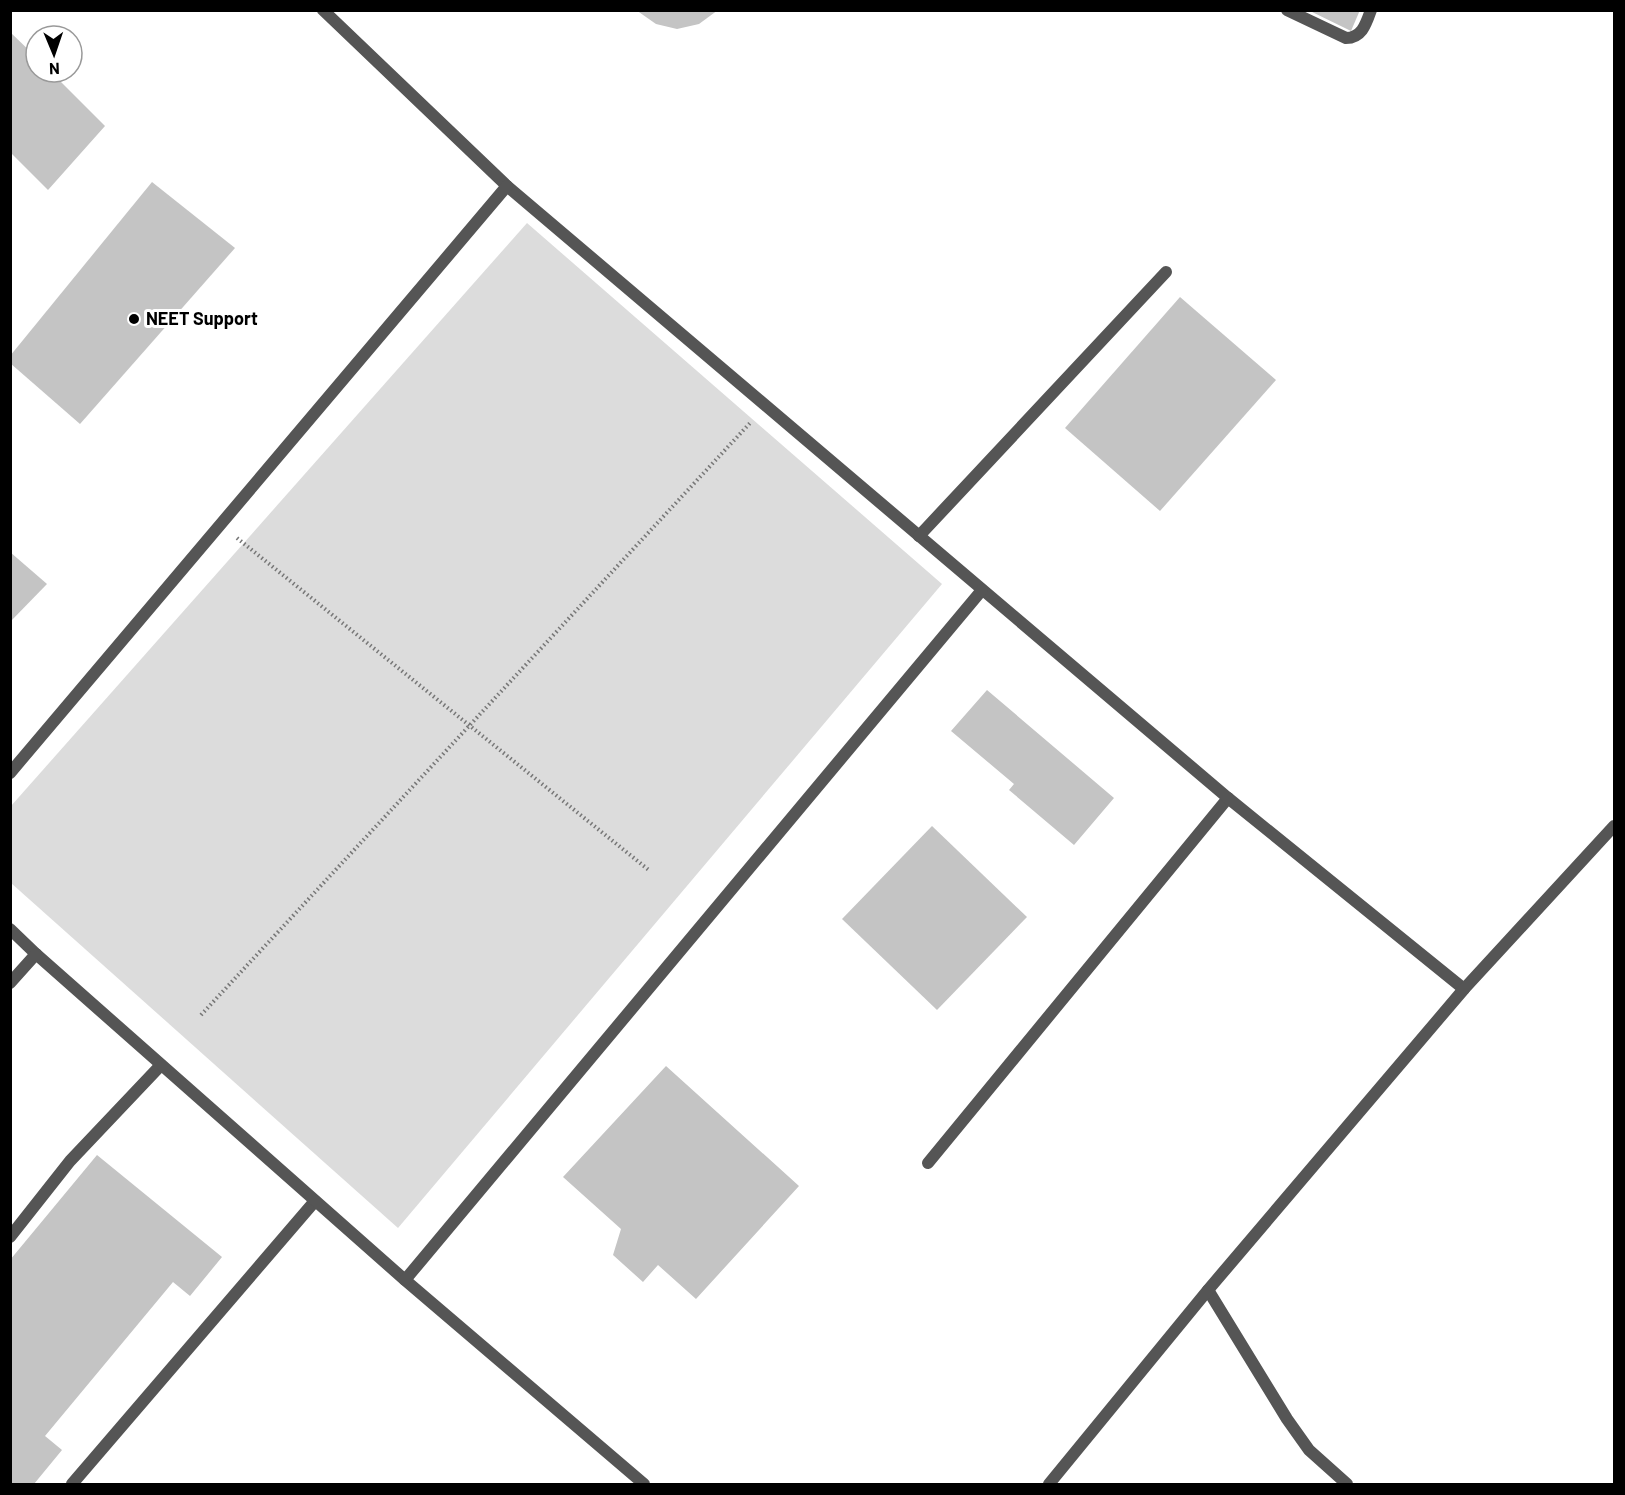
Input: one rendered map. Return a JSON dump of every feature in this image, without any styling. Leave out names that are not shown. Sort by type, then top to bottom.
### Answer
[{"type":"street","points":[[323,10],[507,186],[1228,798],[1464,989]]},
{"type":"street","points":[[1287,10],[1346,38],[1352,38],[1364,29],[1371,10]]},
{"type":"street","points":[[10,773],[507,186]]},
{"type":"street","points":[[919,536],[1166,273]]},
{"type":"street","points":[[405,1280],[982,590]]},
{"type":"street","points":[[928,1163],[1228,798]]},
{"type":"street","points":[[1049,1485],[1208,1290],[1464,989],[1614,826]]},
{"type":"street","points":[[10,928],[36,954],[315,1201],[644,1485]]},
{"type":"street","points":[[10,983],[36,954]]},
{"type":"street","points":[[10,1237],[70,1161],[161,1065]]},
{"type":"street","points":[[72,1485],[315,1201]]},
{"type":"street","points":[[1208,1290],[1287,1419],[1309,1450],[1347,1485]]},
{"type":"path","points":[[201,1015],[766,406]]},
{"type":"path","points":[[221,524],[650,871]]},
{"type":"shaded area","points":[[527,223],[942,584],[398,1228],[11,883],[11,806]]},
{"type":"building","points":[[636,10],[718,10],[699,24],[677,29],[656,24]]},
{"type":"building","points":[[1308,10],[1360,10],[1351,31]]},
{"type":"building","points":[[10,32],[24,45],[24,84],[63,84],[105,126],[48,190],[10,152]]},
{"type":"building","points":[[152,182],[235,248],[80,424],[10,363],[10,356]]},
{"type":"building","points":[[1180,297],[1276,380],[1160,511],[1065,428]]},
{"type":"building","points":[[10,552],[47,584],[10,622]]},
{"type":"building","points":[[987,690],[1114,798],[1074,845],[1009,790],[1014,784],[951,731]]},
{"type":"building","points":[[932,826],[1027,917],[937,1010],[842,919]]},
{"type":"building","points":[[666,1066],[799,1186],[696,1299],[658,1265],[643,1282],[613,1255],[621,1229],[563,1177]]},
{"type":"building","points":[[97,1155],[222,1257],[190,1296],[173,1282],[45,1436],[62,1450],[34,1484],[10,1484],[10,1260]]},
{"type":"place","name":"NEET Support","points":[[134,319]]}]
